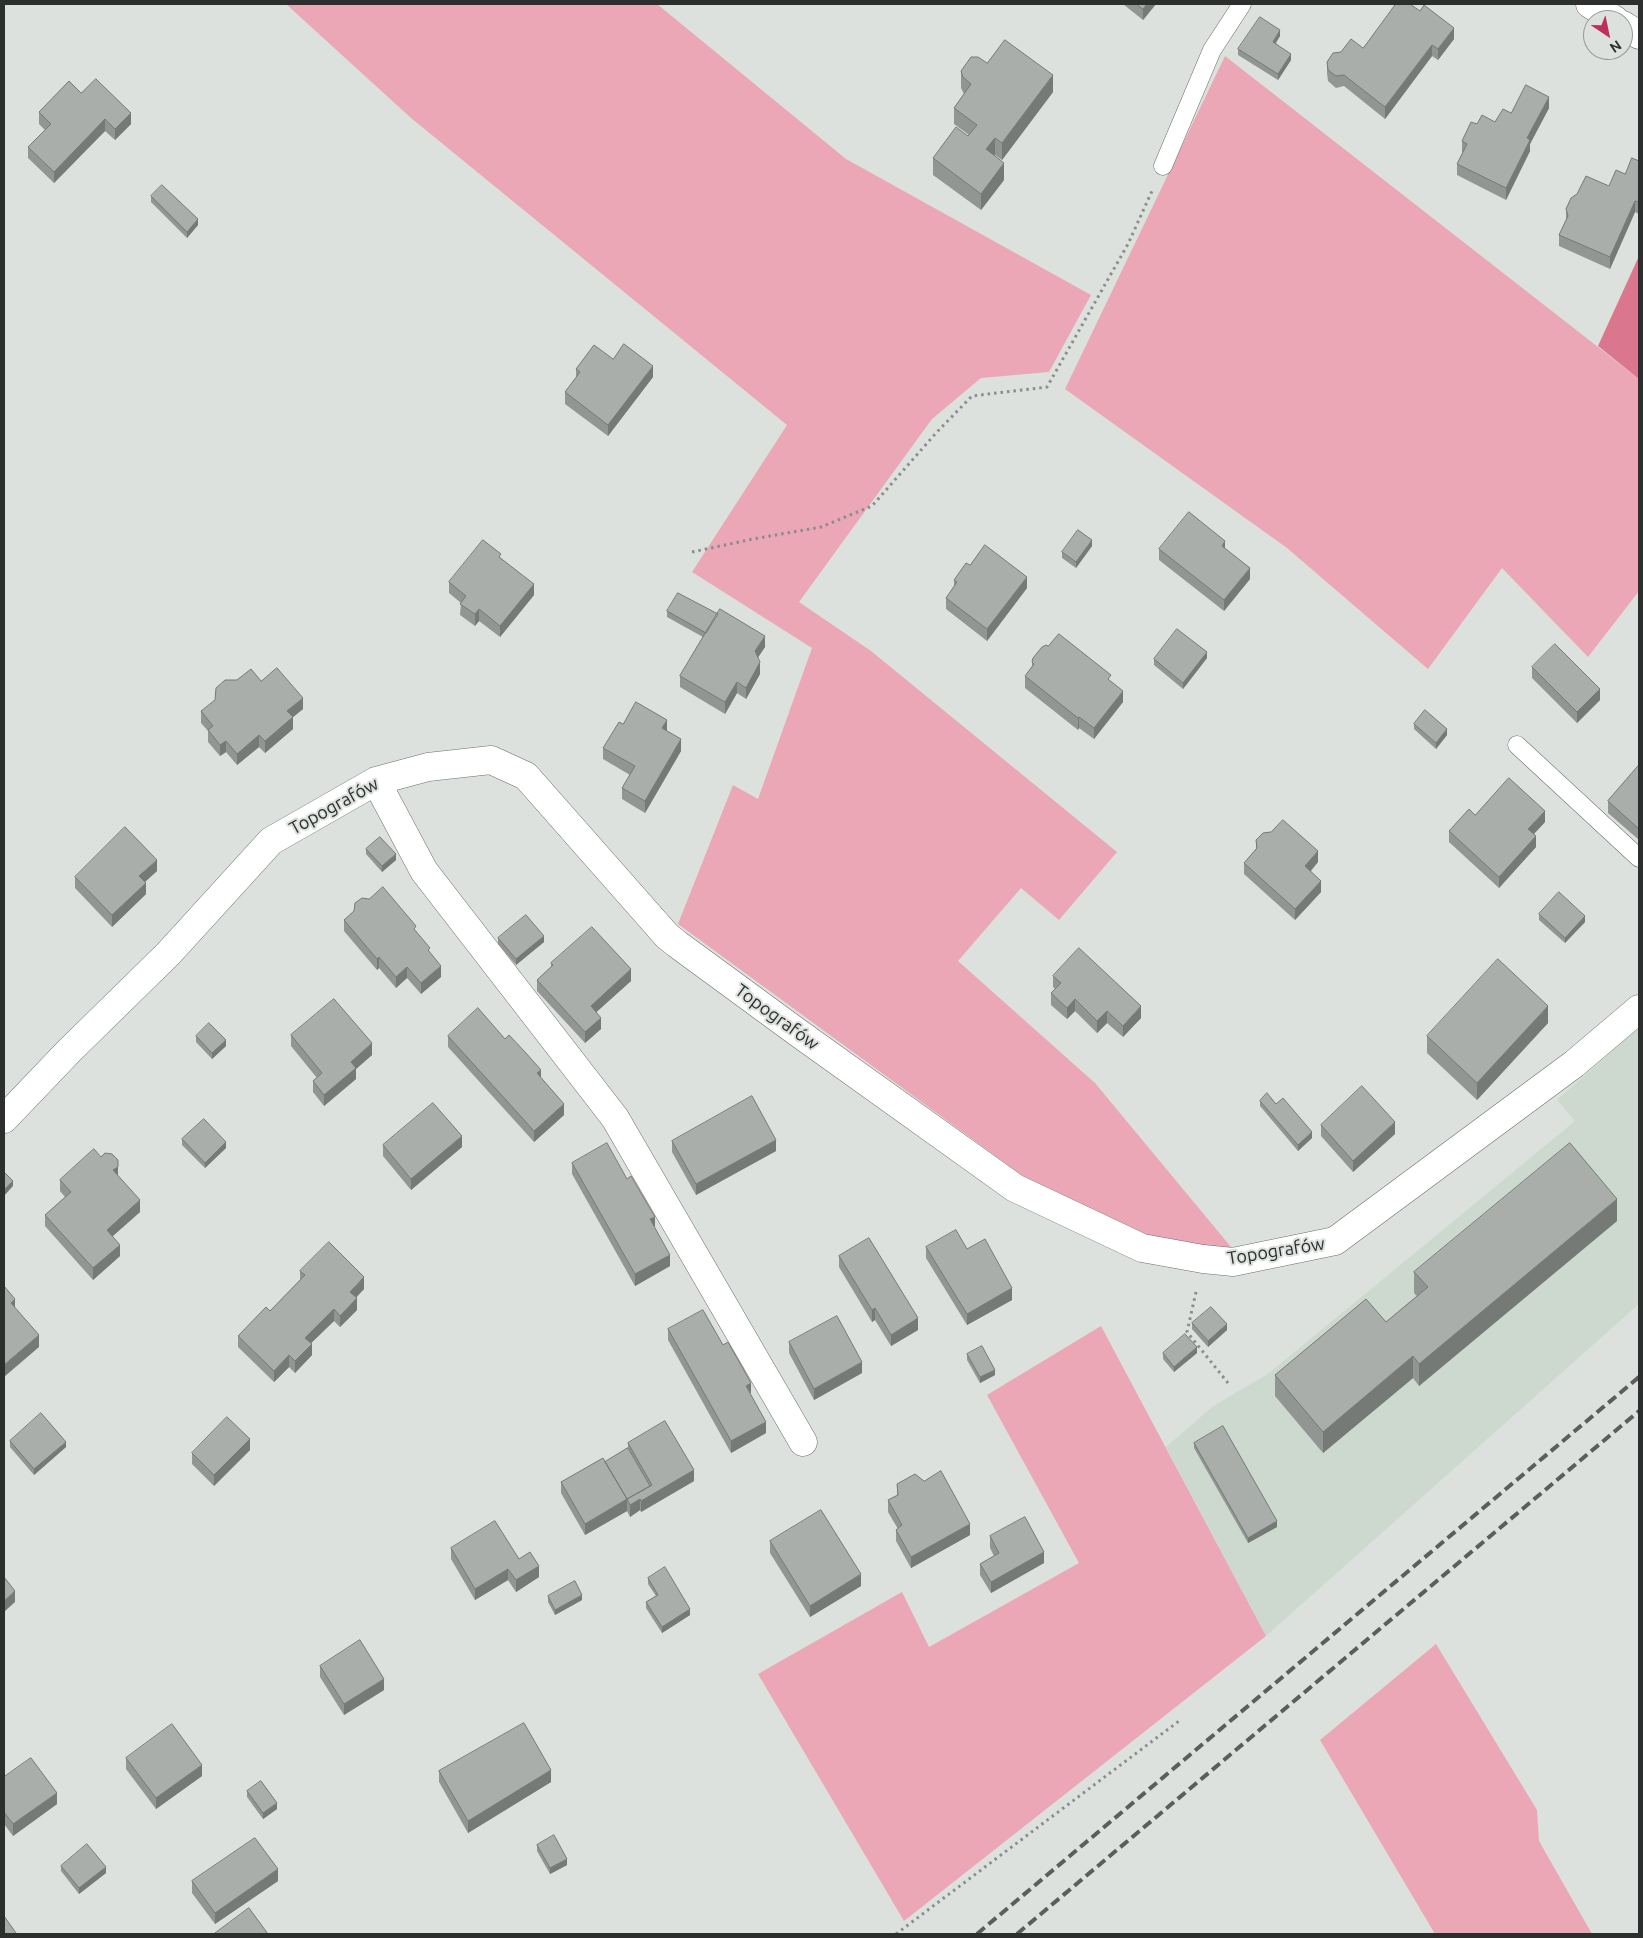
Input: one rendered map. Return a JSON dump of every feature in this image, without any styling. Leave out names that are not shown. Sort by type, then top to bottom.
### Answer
[{"type":"street","name":"Topografów","points":[[4,1119],[64,1056],[169,953],[271,841],[376,781],[428,767],[491,760],[526,776],[668,936],[797,1032],[1016,1188],[1142,1248],[1203,1259],[1233,1262],[1335,1242],[1574,1064],[1639,1009]]},
{"type":"street","points":[[376,781],[424,871],[615,1118],[803,1442]]},
{"type":"lane","points":[[1164,166],[1212,50],[1242,4]]},
{"type":"lane","points":[[1517,745],[1639,858]]},
{"type":"path","points":[[692,552],[821,527],[872,506],[936,433],[972,396],[1047,387],[1128,244],[1164,166]]},
{"type":"path","points":[[1203,1259],[1187,1332],[1228,1383]]},
{"type":"path","points":[[896,1934],[1179,1721]]},
{"type":"shaded area","points":[[286,4],[657,4],[846,159],[1091,295],[1049,372],[981,378],[932,419],[799,602],[871,651],[1117,852],[1059,920],[1021,888],[958,961],[1095,1083],[1236,1253],[1167,1242],[1098,1222],[1042,1190],[678,924],[733,785],[758,799],[812,648],[692,572],[787,425],[411,118]]},
{"type":"shaded area","points":[[1225,56],[1639,379],[1639,591],[1588,657],[1502,568],[1428,669],[1287,548],[1065,389]]},
{"type":"shaded area","points":[[1639,256],[1639,379],[1598,346]]},
{"type":"shaded area","points":[[1639,1027],[1639,1304],[1266,1636],[1166,1447],[1212,1407],[1269,1373],[1575,1121],[1557,1100]]},
{"type":"shaded area","points":[[1101,1326],[1266,1636],[904,1921],[758,1674],[902,1592],[929,1647],[1079,1563],[987,1395]]},
{"type":"shaded area","points":[[1436,1644],[1537,1810],[1539,1841],[1592,1934],[1435,1934],[1320,1740]]},
{"type":"building","points":[[1137,4],[1147,4],[1143,9]]},
{"type":"building","points":[[1396,4],[1410,4],[1420,11],[1424,5],[1454,28],[1438,49],[1432,45],[1385,107],[1344,75],[1336,76],[1328,70],[1327,62],[1333,53],[1341,52],[1351,39],[1363,48]]},
{"type":"building","points":[[1260,17],[1280,30],[1273,42],[1291,54],[1278,74],[1238,49]]},
{"type":"building","points":[[1005,40],[1053,75],[1002,143],[995,138],[986,149],[1004,163],[981,194],[933,158],[956,127],[968,136],[977,125],[954,108],[971,84],[963,77],[961,71],[971,57],[978,57],[987,63]]},
{"type":"building","points":[[96,79],[131,113],[115,129],[105,119],[54,172],[28,147],[51,124],[39,112],[69,81],[81,93]]},
{"type":"building","points":[[1526,85],[1549,97],[1527,138],[1530,140],[1506,188],[1457,164],[1467,144],[1462,141],[1471,122],[1477,124],[1482,115],[1495,122],[1503,109],[1511,113]]},
{"type":"building","points":[[1632,158],[1639,161],[1639,202],[1635,201],[1610,257],[1559,235],[1568,216],[1566,209],[1571,198],[1577,194],[1586,176],[1609,186],[1616,170],[1625,174]]},
{"type":"building","points":[[162,185],[198,219],[187,232],[151,196]]},
{"type":"building","points":[[624,344],[653,366],[608,425],[565,392],[580,372],[576,369],[594,345],[613,359]]},
{"type":"building","points":[[1189,512],[1225,541],[1222,546],[1250,568],[1224,600],[1159,549]]},
{"type":"building","points":[[1078,530],[1092,540],[1076,562],[1062,552]]},
{"type":"building","points":[[483,540],[501,554],[499,557],[534,584],[500,626],[479,609],[475,614],[460,604],[466,596],[449,582]]},
{"type":"building","points":[[985,545],[1027,577],[987,629],[946,598],[957,582],[954,580],[966,563],[970,565]]},
{"type":"building","points":[[678,593],[718,614],[706,633],[667,611]]},
{"type":"building","points":[[720,609],[765,636],[755,651],[760,662],[746,688],[737,682],[725,702],[680,676]]},
{"type":"building","points":[[1177,629],[1207,652],[1183,683],[1154,659]]},
{"type":"building","points":[[1059,634],[1111,675],[1108,679],[1123,691],[1094,728],[1078,718],[1025,676],[1034,664],[1032,662],[1033,658],[1042,647],[1048,646]]},
{"type":"building","points":[[1555,644],[1600,689],[1577,712],[1532,667]]},
{"type":"building","points":[[277,668],[303,698],[287,711],[293,717],[265,741],[259,735],[237,754],[226,741],[220,745],[208,730],[213,726],[201,711],[215,700],[216,688],[225,680],[237,680],[251,669],[261,681]]},
{"type":"building","points":[[636,702],[667,720],[662,728],[681,739],[645,801],[622,788],[635,766],[603,748],[619,722],[623,724]]},
{"type":"building","points":[[1425,710],[1447,729],[1436,743],[1414,724]]},
{"type":"building","points":[[1639,765],[1639,829],[1608,801]]},
{"type":"building","points":[[1509,778],[1545,811],[1528,829],[1536,836],[1499,877],[1449,831],[1469,809],[1475,815]]},
{"type":"building","points":[[1283,820],[1318,851],[1305,866],[1321,881],[1295,909],[1244,863],[1257,848],[1256,840],[1263,833],[1271,832]]},
{"type":"building","points":[[125,827],[157,860],[139,876],[146,883],[112,915],[75,877]]},
{"type":"building","points":[[380,837],[396,854],[382,866],[366,849]]},
{"type":"building","points":[[383,887],[416,926],[414,929],[430,948],[428,950],[441,966],[421,983],[407,967],[396,977],[379,957],[377,959],[344,920],[354,911],[355,903],[362,898],[369,899]]},
{"type":"building","points":[[1559,892],[1585,916],[1565,938],[1539,914]]},
{"type":"building","points":[[526,915],[544,936],[516,959],[498,938]]},
{"type":"building","points":[[592,927],[631,969],[591,1006],[601,1018],[585,1032],[537,980],[553,965],[551,963]]},
{"type":"building","points":[[1079,948],[1141,1006],[1123,1026],[1107,1011],[1097,1021],[1075,999],[1067,1008],[1051,993],[1061,983],[1053,976]]},
{"type":"building","points":[[1498,959],[1548,1006],[1477,1083],[1427,1036]]},
{"type":"building","points":[[334,999],[372,1043],[351,1062],[356,1068],[324,1095],[313,1081],[322,1073],[291,1035]]},
{"type":"building","points":[[478,1008],[505,1039],[509,1035],[525,1052],[541,1070],[537,1073],[564,1104],[534,1131],[448,1036]]},
{"type":"building","points":[[209,1023],[226,1040],[212,1053],[196,1036]]},
{"type":"building","points":[[1362,1086],[1395,1122],[1353,1161],[1321,1125]]},
{"type":"building","points":[[1267,1093],[1276,1104],[1283,1098],[1312,1132],[1298,1145],[1260,1101]]},
{"type":"building","points":[[752,1096],[776,1140],[696,1184],[672,1141]]},
{"type":"building","points":[[433,1103],[462,1136],[411,1179],[383,1145]]},
{"type":"building","points":[[204,1119],[226,1142],[205,1163],[182,1139]]},
{"type":"building","points":[[607,1143],[627,1179],[631,1176],[655,1217],[650,1219],[670,1255],[635,1274],[572,1163]]},
{"type":"building","points":[[1570,1143],[1617,1199],[1419,1364],[1413,1356],[1323,1432],[1275,1375],[1366,1299],[1386,1322],[1428,1287],[1414,1272]]},
{"type":"building","points":[[94,1149],[101,1157],[105,1153],[112,1154],[118,1160],[118,1167],[113,1170],[140,1200],[107,1230],[120,1245],[93,1268],[45,1215],[71,1192],[60,1180]]},
{"type":"building","points":[[4,1172],[13,1181],[4,1190]]},
{"type":"building","points":[[956,1230],[967,1249],[985,1239],[1012,1288],[967,1314],[926,1247]]},
{"type":"building","points":[[869,1238],[918,1318],[891,1335],[875,1308],[872,1310],[839,1256]]},
{"type":"building","points":[[329,1242],[364,1277],[350,1292],[357,1298],[340,1316],[334,1309],[305,1338],[312,1344],[295,1361],[289,1355],[274,1371],[238,1336],[266,1307],[270,1311],[305,1275],[300,1271]]},
{"type":"building","points":[[4,1286],[15,1299],[11,1303],[39,1335],[4,1365]]},
{"type":"building","points":[[1211,1307],[1227,1324],[1208,1341],[1192,1323]]},
{"type":"building","points":[[703,1310],[723,1345],[728,1342],[751,1383],[746,1386],[766,1422],[731,1441],[668,1329]]},
{"type":"building","points":[[837,1316],[862,1362],[814,1389],[789,1342]]},
{"type":"building","points":[[1185,1334],[1197,1347],[1174,1367],[1163,1353]]},
{"type":"building","points":[[982,1346],[995,1370],[980,1377],[967,1354]]},
{"type":"building","points":[[41,1413],[66,1442],[34,1469],[10,1441]]},
{"type":"building","points":[[227,1417],[250,1439],[214,1475],[192,1453]]},
{"type":"building","points":[[665,1421],[694,1470],[641,1501],[640,1499],[630,1505],[627,1499],[652,1485],[628,1443]]},
{"type":"building","points":[[1223,1426],[1277,1521],[1248,1538],[1194,1443]]},
{"type":"building","points":[[628,1448],[650,1486],[627,1499],[605,1462]]},
{"type":"building","points":[[603,1458],[627,1499],[585,1524],[561,1482]]},
{"type":"building","points":[[941,1471],[970,1524],[911,1557],[896,1530],[902,1525],[888,1500],[898,1495],[897,1484],[915,1474],[924,1481]]},
{"type":"building","points":[[821,1510],[861,1574],[810,1606],[770,1541]]},
{"type":"building","points":[[1025,1517],[1044,1552],[991,1582],[980,1564],[999,1553],[990,1536]]},
{"type":"building","points":[[495,1521],[519,1559],[530,1552],[539,1566],[516,1580],[508,1569],[475,1589],[451,1548]]},
{"type":"building","points":[[665,1567],[690,1609],[662,1627],[646,1602],[658,1595],[648,1578]]},
{"type":"building","points":[[4,1577],[15,1591],[4,1601]]},
{"type":"building","points":[[575,1581],[582,1595],[555,1610],[548,1596]]},
{"type":"building","points":[[360,1640],[384,1679],[344,1704],[320,1666]]},
{"type":"building","points":[[524,1723],[551,1770],[468,1821],[439,1771]]},
{"type":"building","points":[[172,1724],[202,1765],[156,1798],[126,1758]]},
{"type":"building","points":[[31,1758],[57,1793],[13,1824],[4,1812],[4,1777]]},
{"type":"building","points":[[261,1781],[277,1803],[263,1813],[247,1791]]},
{"type":"building","points":[[554,1835],[567,1859],[550,1868],[537,1845]]},
{"type":"building","points":[[255,1838],[278,1869],[215,1913],[192,1881]]},
{"type":"building","points":[[87,1844],[106,1867],[79,1888],[61,1866]]},
{"type":"building","points":[[249,1908],[268,1934],[214,1934]]},
{"type":"building","points":[[4,1916],[16,1933],[4,1934]]},
{"type":"railway","points":[[977,1934],[1639,1377]]},
{"type":"railway","points":[[1017,1934],[1639,1411]]}]
